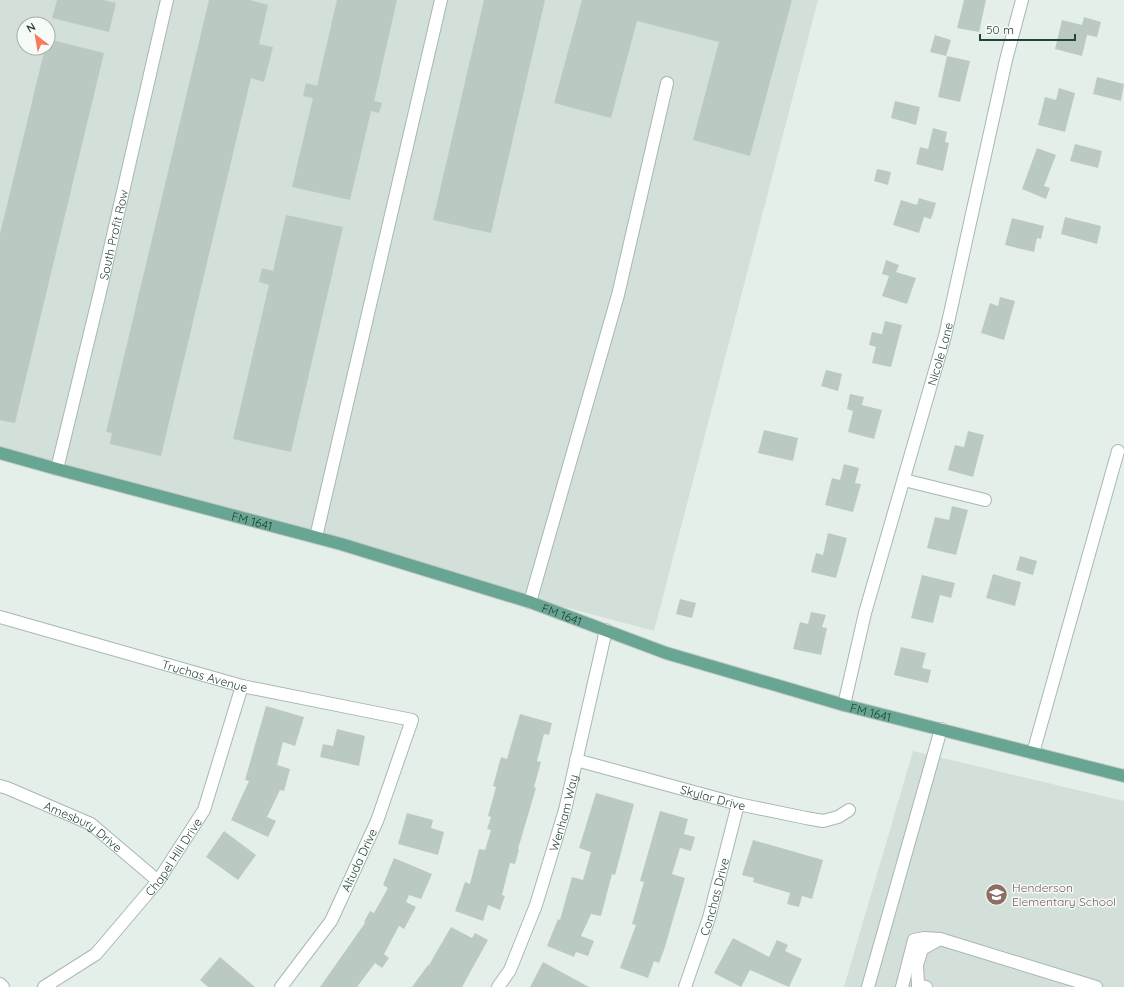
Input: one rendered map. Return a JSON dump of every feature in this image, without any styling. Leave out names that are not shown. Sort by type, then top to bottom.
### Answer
[{"type":"main road","name":"FM 1641","points":[[0,453],[316,537],[530,602],[666,653],[844,705],[1124,776]]},
{"type":"street","name":"South Profit Row","points":[[57,469],[100,292],[167,0]]},
{"type":"street","points":[[316,537],[441,0]]},
{"type":"street","name":"Nicole Lane","points":[[844,705],[865,613],[945,336],[1006,60],[1022,0]]},
{"type":"street","points":[[530,602],[618,294],[667,83]]},
{"type":"street","points":[[1033,753],[1118,451]]},
{"type":"street","points":[[904,480],[985,500]]},
{"type":"street","name":"Truchas Avenue","points":[[0,617],[242,686],[412,720]]},
{"type":"street","name":"Wenham Way","points":[[498,987],[510,970],[536,905],[564,810],[606,630]]},
{"type":"street","name":"Chapel Hill Drive","points":[[44,987],[96,954],[158,881],[204,810],[242,686]]},
{"type":"street","name":"Altuda Drive","points":[[281,987],[331,922],[377,821],[412,720]]},
{"type":"street","points":[[868,987],[941,729]]},
{"type":"street","name":"Skylar Drive","points":[[576,760],[738,804],[823,821],[838,817],[849,810]]},
{"type":"street","name":"Amesbury Drive","points":[[0,786],[91,824],[158,881]]},
{"type":"street","name":"Conchas Drive","points":[[685,987],[708,918],[738,804]]},
{"type":"street","points":[[902,987],[914,940],[924,938],[940,939],[1096,987]]},
{"type":"street","points":[[926,987],[918,985],[917,965],[922,949],[940,939]]},
{"type":"shaded area","points":[[0,0],[818,0],[654,631],[0,456]]},
{"type":"shaded area","name":"Henderson Elementary School","points":[[913,751],[1124,801],[1124,987],[844,987]]},
{"type":"building","points":[[57,0],[103,0],[116,3],[109,32],[56,19],[56,16],[53,16]]},
{"type":"building","points":[[209,0],[250,0],[268,5],[259,44],[273,47],[264,82],[251,78],[161,456],[110,444],[112,433],[106,432]]},
{"type":"building","points":[[337,0],[397,0],[374,101],[382,103],[379,113],[371,111],[350,200],[292,187],[313,98],[303,96],[306,83],[317,86]]},
{"type":"building","points":[[484,0],[545,0],[491,233],[433,220]]},
{"type":"building","points":[[582,0],[792,0],[750,156],[693,140],[719,42],[637,21],[611,118],[554,103]]},
{"type":"building","points":[[964,0],[986,0],[979,32],[957,28]]},
{"type":"building","points":[[1084,17],[1101,22],[1097,37],[1087,35],[1082,56],[1055,49],[1062,20],[1082,25]]},
{"type":"building","points":[[935,35],[951,40],[946,56],[930,52]]},
{"type":"building","points":[[56,41],[104,53],[15,423],[0,420],[0,234],[43,56],[56,56]]},
{"type":"building","points":[[947,56],[970,61],[960,102],[938,97]]},
{"type":"building","points":[[1097,77],[1124,84],[1121,101],[1093,94]]},
{"type":"building","points":[[1059,88],[1075,93],[1065,132],[1038,125],[1045,97],[1056,100]]},
{"type":"building","points":[[895,101],[920,107],[916,125],[891,118]]},
{"type":"building","points":[[933,128],[947,132],[945,142],[949,143],[943,171],[916,164],[920,147],[928,149]]},
{"type":"building","points":[[1075,144],[1102,151],[1098,168],[1070,161]]},
{"type":"building","points":[[1037,148],[1056,155],[1044,186],[1050,188],[1046,199],[1022,189]]},
{"type":"building","points":[[877,169],[891,172],[888,185],[874,181]]},
{"type":"building","points":[[919,198],[936,203],[931,219],[924,217],[919,233],[893,225],[901,200],[917,205]]},
{"type":"building","points":[[286,215],[343,227],[291,452],[233,439],[269,285],[259,282],[262,268],[273,271]]},
{"type":"building","points":[[1065,217],[1101,226],[1097,244],[1061,234]]},
{"type":"building","points":[[1012,218],[1044,226],[1041,239],[1037,238],[1034,252],[1005,245]]},
{"type":"building","points":[[886,260],[899,265],[896,272],[916,278],[907,304],[882,296],[889,276],[882,274]]},
{"type":"building","points":[[1000,297],[1015,301],[1004,340],[981,333],[990,303],[998,306]]},
{"type":"building","points":[[885,321],[902,325],[891,367],[872,363],[876,347],[869,345],[872,332],[882,334]]},
{"type":"building","points":[[826,370],[842,374],[838,391],[821,386]]},
{"type":"building","points":[[850,394],[864,397],[862,405],[882,410],[874,439],[848,432],[853,411],[847,409]]},
{"type":"building","points":[[764,430],[798,438],[793,461],[758,453]]},
{"type":"building","points":[[968,431],[984,435],[973,477],[948,470],[955,445],[964,447]]},
{"type":"building","points":[[844,464],[859,468],[855,483],[861,484],[853,512],[825,505],[832,478],[840,480]]},
{"type":"building","points":[[952,506],[968,510],[956,555],[927,548],[935,517],[949,520]]},
{"type":"building","points":[[828,533],[847,538],[836,578],[811,572],[816,553],[823,555]]},
{"type":"building","points":[[1020,556],[1037,561],[1033,575],[1016,570]]},
{"type":"building","points":[[993,574],[1021,582],[1015,606],[986,598]]},
{"type":"building","points":[[922,575],[955,583],[951,598],[940,595],[933,623],[911,618]]},
{"type":"building","points":[[680,599],[696,603],[692,618],[676,614]]},
{"type":"building","points":[[811,612],[826,615],[822,627],[827,628],[821,655],[793,649],[800,622],[808,624]]},
{"type":"building","points":[[901,647],[926,653],[922,668],[931,670],[928,683],[894,675]]},
{"type":"building","points":[[266,706],[304,717],[295,746],[283,742],[277,765],[290,769],[284,791],[280,790],[267,817],[276,821],[268,837],[231,820],[249,781],[245,780]]},
{"type":"building","points":[[520,714],[552,723],[549,735],[544,734],[537,761],[541,762],[534,787],[536,788],[515,864],[510,863],[502,895],[505,896],[500,910],[488,905],[483,921],[455,911],[465,882],[470,884],[479,849],[485,850],[491,830],[487,829],[491,817],[488,816],[496,787],[493,786],[501,757],[507,759]]},
{"type":"building","points":[[337,729],[365,736],[359,766],[320,757],[323,744],[333,746]]},
{"type":"building","points":[[596,793],[634,804],[615,875],[612,874],[601,916],[591,914],[581,936],[594,941],[588,956],[576,952],[574,957],[547,946],[558,919],[560,920],[572,877],[583,880],[591,852],[579,848]]},
{"type":"building","points":[[660,811],[688,819],[684,834],[695,837],[691,851],[680,848],[672,874],[685,878],[664,950],[659,963],[654,961],[648,978],[620,968],[636,925],[632,924],[644,882],[640,881]]},
{"type":"building","points":[[407,813],[433,820],[431,828],[444,832],[438,855],[398,844]]},
{"type":"building","points":[[224,831],[256,855],[238,880],[206,857]]},
{"type":"building","points":[[753,840],[823,860],[812,899],[802,896],[799,907],[787,904],[790,893],[753,882],[754,878],[742,875]]},
{"type":"building","points":[[394,858],[432,874],[421,899],[409,895],[406,902],[416,907],[404,929],[399,926],[384,954],[389,958],[382,968],[375,963],[357,987],[320,987],[365,923],[364,922],[370,911],[374,913],[388,888],[383,885]]},
{"type":"building","points":[[451,927],[472,938],[475,933],[488,940],[462,987],[412,987],[429,965]]},
{"type":"building","points":[[733,938],[769,957],[777,940],[788,945],[785,951],[802,959],[789,987],[750,970],[741,987],[714,973]]},
{"type":"building","points":[[220,957],[255,987],[208,987],[200,980]]},
{"type":"building","points":[[543,962],[589,987],[530,987]]},
{"type":"place","name":"Henderson Elementary School","points":[[997,894]]}]
